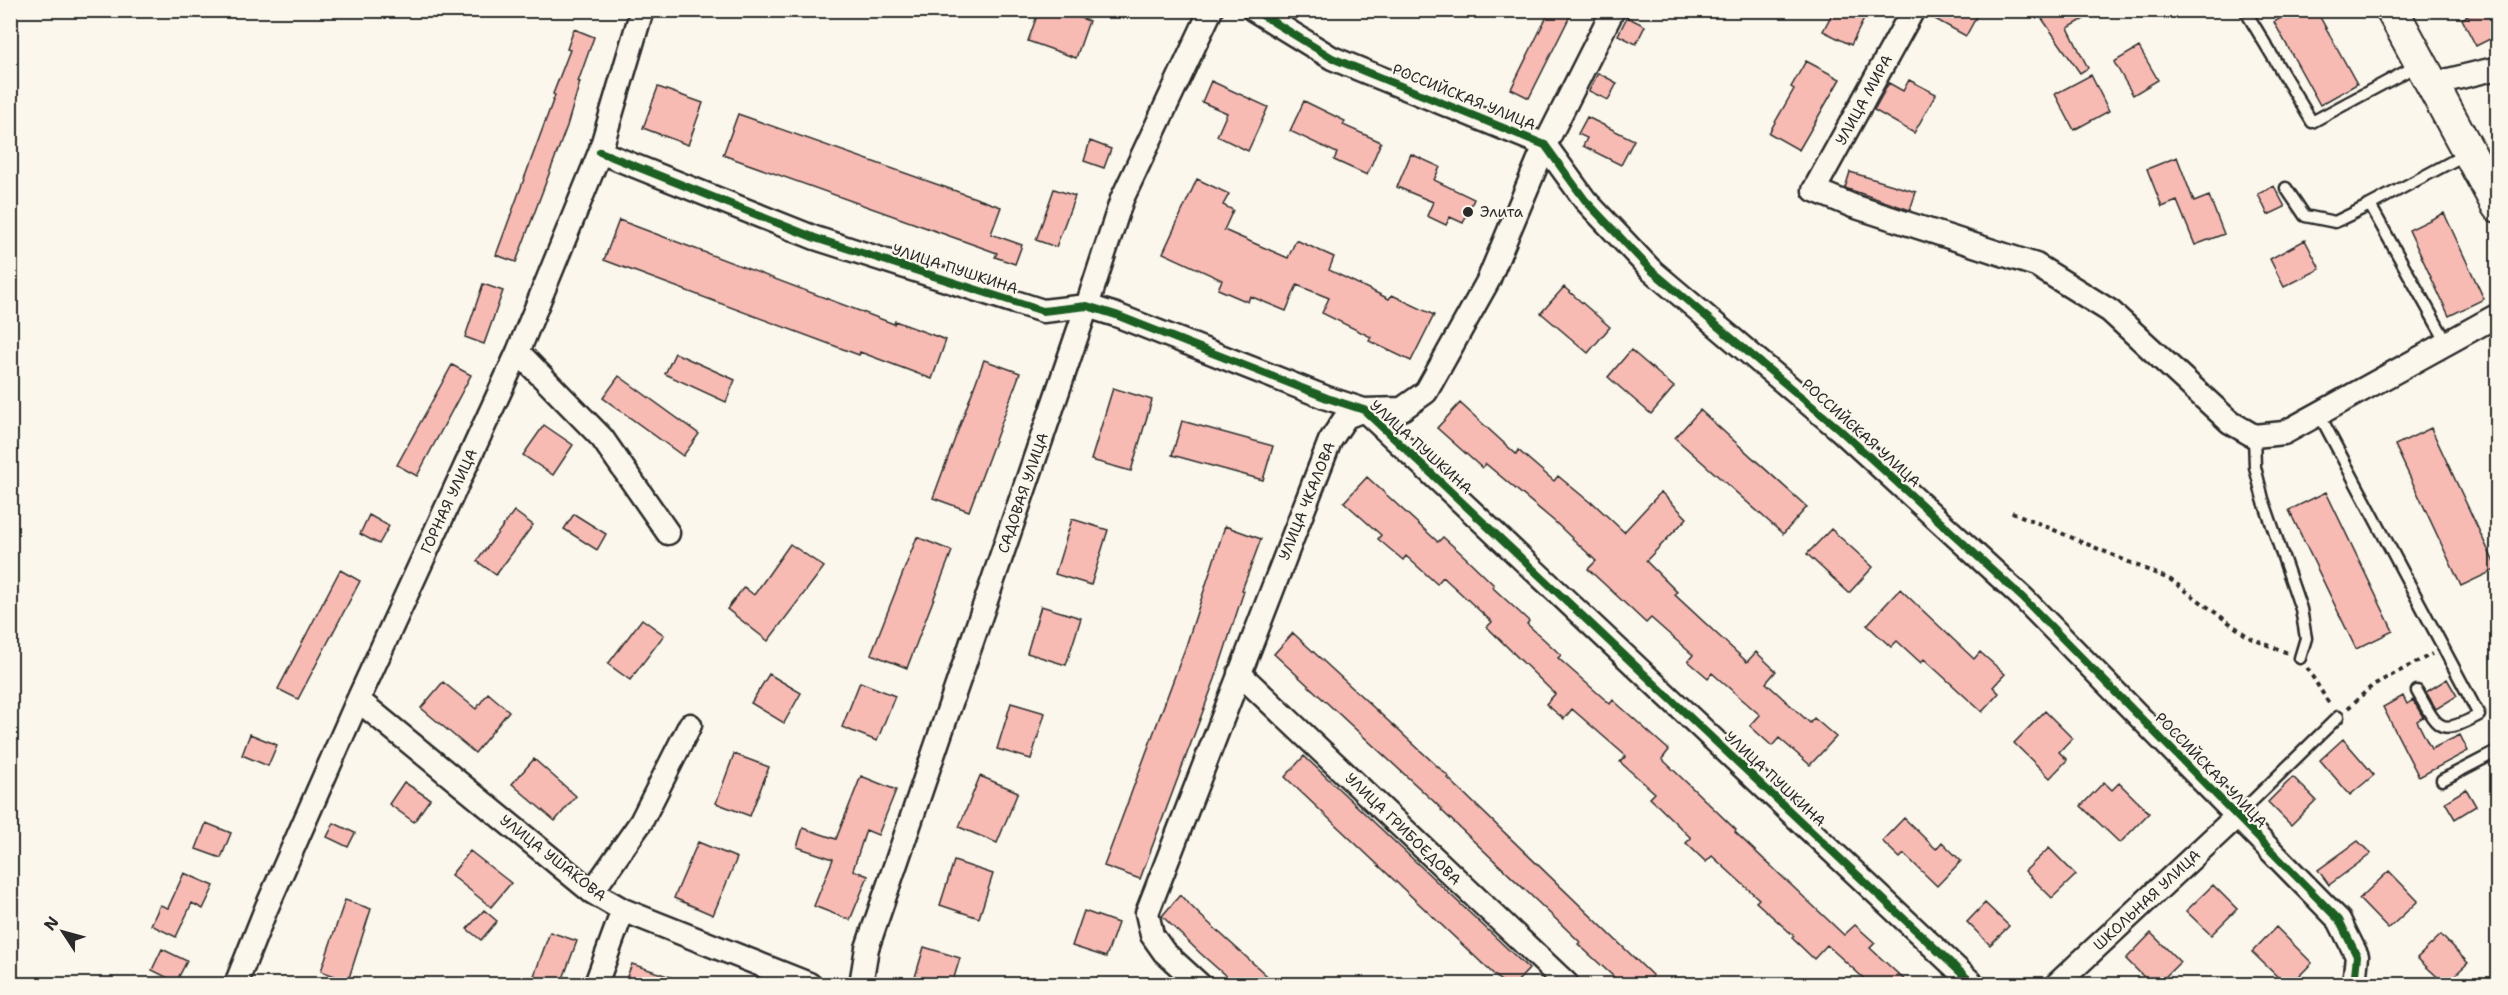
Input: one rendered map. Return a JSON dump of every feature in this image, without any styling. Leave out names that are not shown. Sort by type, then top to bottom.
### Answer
[{"type":"main road","points":[[2392,10],[2498,206]]},
{"type":"street","name":"ГОРНАЯ УЛИЦА","points":[[236,984],[266,909],[358,700],[518,352],[600,152],[642,10]]},
{"type":"street","name":"САДОВАЯ УЛИЦА","points":[[861,984],[867,948],[1088,306],[1122,200],[1211,10]]},
{"type":"street","name":"РОССИЙСКАЯ УЛИЦА","points":[[1254,10],[1332,58],[1545,145],[1585,200],[1651,270],[1839,429],[2023,598],[2338,920],[2357,956],[2354,984]]},
{"type":"street","points":[[1364,410],[1402,409],[1426,392],[1488,281],[1545,145],[1613,10]]},
{"type":"street","name":"УЛИЦА МИРА","points":[[1914,10],[1814,190],[1853,206],[2036,265],[2110,310],[2230,422],[2254,436]]},
{"type":"street","points":[[2427,74],[2498,68]]},
{"type":"street","name":"УЛИЦА ПУШКИНА","points":[[600,152],[815,238],[1043,311],[1088,306],[1327,399],[1364,410],[1973,984]]},
{"type":"street","points":[[2254,436],[2284,433],[2498,315]]},
{"type":"street","points":[[518,352],[602,438],[668,533]]},
{"type":"street","name":"УЛИЦА ЧКАЛОВА","points":[[1198,984],[1164,952],[1152,935],[1147,914],[1330,441],[1346,417],[1364,410]]},
{"type":"street","name":"УЛИЦА ГРИБОЕДОВА","points":[[1239,673],[1567,984]]},
{"type":"street","name":"УЛИЦА УШАКОВА","points":[[358,700],[592,892],[623,910],[809,984]]},
{"type":"street","points":[[592,892],[641,822],[690,725]]},
{"type":"street","name":"ШКОЛЬНАЯ УЛИЦА","points":[[2057,984],[2236,816]]},
{"type":"street","points":[[596,984],[623,910]]},
{"type":"lane","points":[[2247,11],[2312,122],[2427,74]]},
{"type":"lane","points":[[2286,188],[2305,216],[2335,222],[2469,152]]},
{"type":"lane","points":[[2370,205],[2447,344]]},
{"type":"lane","points":[[2319,414],[2479,715],[2455,728],[2441,726],[2433,719],[2417,691]]},
{"type":"lane","points":[[2254,436],[2255,466],[2263,499],[2301,609],[2306,638],[2300,658]]},
{"type":"lane","points":[[2236,816],[2338,717]]},
{"type":"lane","points":[[2442,780],[2498,751]]},
{"type":"path","points":[[2012,512],[2170,579],[2250,638],[2300,658],[2338,717],[2373,685],[2443,648]]},
{"type":"building","points":[[1039,10],[1059,10],[1089,21],[1076,58],[1028,41]]},
{"type":"building","points":[[1550,10],[1573,10],[1529,98],[1511,89]]},
{"type":"building","points":[[1834,10],[1847,10],[1864,19],[1851,45],[1823,31]]},
{"type":"building","points":[[1926,10],[1980,10],[1966,36],[1926,14]]},
{"type":"building","points":[[2036,10],[2100,10],[2068,28],[2088,68],[2080,73]]},
{"type":"building","points":[[2294,10],[2316,10],[2357,84],[2320,105],[2274,22]]},
{"type":"building","points":[[2478,10],[2486,10],[2498,35],[2476,46],[2462,19]]},
{"type":"building","points":[[1627,17],[1645,26],[1636,44],[1618,35]]},
{"type":"building","points":[[574,29],[594,37],[578,82],[580,82],[567,126],[516,262],[496,255],[555,95],[553,94],[570,50],[567,49]]},
{"type":"building","points":[[2139,47],[2158,80],[2133,95],[2114,62]]},
{"type":"building","points":[[1806,61],[1840,79],[1799,150],[1769,133],[1794,89],[1791,87]]},
{"type":"building","points":[[1598,73],[1617,83],[1608,100],[1589,91]]},
{"type":"building","points":[[2091,75],[2109,111],[2074,130],[2055,94]]},
{"type":"building","points":[[1909,80],[1936,94],[1914,133],[1874,110],[1889,83],[1903,91]]},
{"type":"building","points":[[1211,81],[1268,107],[1248,151],[1217,136],[1227,113],[1202,102]]},
{"type":"building","points":[[658,87],[703,103],[688,145],[643,128]]},
{"type":"building","points":[[1304,101],[1345,121],[1343,125],[1381,142],[1367,175],[1334,160],[1337,153],[1290,131]]},
{"type":"building","points":[[738,114],[1001,207],[991,234],[1022,245],[1015,264],[995,257],[997,253],[723,155]]},
{"type":"building","points":[[1587,117],[1634,140],[1621,165],[1583,146],[1587,138],[1578,134]]},
{"type":"building","points":[[1090,141],[1111,149],[1104,168],[1084,161]]},
{"type":"building","points":[[1411,154],[1440,167],[1434,180],[1474,199],[1463,223],[1450,217],[1446,225],[1427,216],[1433,202],[1397,187]]},
{"type":"building","points":[[2177,157],[2194,202],[2209,196],[2224,234],[2195,245],[2177,201],[2162,207],[2147,169]]},
{"type":"building","points":[[1850,172],[1916,192],[1910,210],[1845,188]]},
{"type":"building","points":[[1197,179],[1229,194],[1223,205],[1233,210],[1224,230],[1288,258],[1296,240],[1334,257],[1329,270],[1389,299],[1392,295],[1434,315],[1411,361],[1369,341],[1371,337],[1322,313],[1329,298],[1297,285],[1286,311],[1250,296],[1248,302],[1218,289],[1222,280],[1163,253]]},
{"type":"building","points":[[2274,186],[2285,207],[2268,215],[2258,194]]},
{"type":"building","points":[[1054,189],[1075,196],[1056,247],[1036,240]]},
{"type":"building","points":[[2444,213],[2484,299],[2449,316],[2409,230]]},
{"type":"building","points":[[619,220],[894,324],[895,321],[946,340],[932,379],[860,352],[859,355],[604,260]]},
{"type":"building","points":[[2305,240],[2320,269],[2284,287],[2270,259]]},
{"type":"building","points":[[483,284],[503,291],[484,344],[465,337]]},
{"type":"building","points":[[1564,287],[1610,327],[1588,353],[1541,313]]},
{"type":"building","points":[[1631,350],[1674,387],[1651,414],[1608,377]]},
{"type":"building","points":[[675,353],[735,380],[726,402],[665,374]]},
{"type":"building","points":[[984,360],[1020,373],[969,511],[933,498]]},
{"type":"building","points":[[452,365],[471,375],[417,476],[397,465]]},
{"type":"building","points":[[619,376],[699,434],[683,456],[603,398]]},
{"type":"building","points":[[1113,388],[1152,400],[1131,471],[1091,460]]},
{"type":"building","points":[[1460,403],[1516,454],[1518,450],[1554,481],[1558,476],[1592,502],[1624,532],[1661,492],[1687,518],[1646,561],[1677,592],[1674,594],[1747,662],[1756,652],[1776,671],[1766,683],[1810,723],[1814,718],[1836,737],[1810,765],[1779,738],[1772,746],[1750,726],[1760,715],[1712,673],[1708,678],[1688,661],[1693,655],[1651,618],[1646,623],[1588,569],[1596,561],[1554,521],[1486,464],[1482,468],[1437,428]]},
{"type":"building","points":[[1700,410],[1807,507],[1783,534],[1675,438]]},
{"type":"building","points":[[1182,421],[1273,446],[1263,480],[1172,455]]},
{"type":"building","points":[[544,425],[573,445],[553,475],[523,455]]},
{"type":"building","points":[[2431,428],[2497,569],[2461,586],[2395,445]]},
{"type":"building","points":[[1367,477],[1438,542],[1443,537],[1463,555],[1494,585],[1492,587],[1529,621],[1527,624],[1561,655],[1558,658],[1610,704],[1613,700],[1669,750],[1662,759],[1844,935],[1855,925],[1875,943],[1870,948],[1909,984],[1870,984],[1827,945],[1814,959],[1792,938],[1794,936],[1756,902],[1759,899],[1712,856],[1706,862],[1686,843],[1691,838],[1650,798],[1655,793],[1620,762],[1626,756],[1572,709],[1564,719],[1546,704],[1555,694],[1487,627],[1492,622],[1443,577],[1437,584],[1406,556],[1403,560],[1378,539],[1381,535],[1344,502]]},
{"type":"building","points":[[2326,492],[2393,631],[2356,649],[2289,510]]},
{"type":"building","points":[[514,511],[533,525],[496,575],[477,561]]},
{"type":"building","points":[[574,514],[606,534],[597,550],[564,529]]},
{"type":"building","points":[[369,515],[389,526],[379,544],[360,534]]},
{"type":"building","points":[[1072,519],[1108,530],[1091,585],[1055,574]]},
{"type":"building","points":[[1225,526],[1261,539],[1242,590],[1244,591],[1215,679],[1140,879],[1104,866],[1186,646]]},
{"type":"building","points":[[1831,529],[1873,567],[1849,593],[1807,554]]},
{"type":"building","points":[[917,537],[952,551],[907,668],[871,654]]},
{"type":"building","points":[[790,544],[824,567],[768,641],[727,609],[744,587],[754,595]]},
{"type":"building","points":[[340,570],[360,581],[298,699],[278,689]]},
{"type":"building","points":[[1900,589],[1974,659],[1980,652],[2005,674],[1993,687],[1999,693],[1982,712],[1924,659],[1921,663],[1897,641],[1891,647],[1867,625]]},
{"type":"building","points":[[1041,606],[1081,618],[1066,665],[1027,653]]},
{"type":"building","points":[[642,619],[664,635],[630,680],[608,664]]},
{"type":"building","points":[[1293,633],[1449,777],[1653,976],[1645,984],[1606,984],[1614,977],[1578,944],[1580,942],[1442,809],[1274,654]]},
{"type":"building","points":[[769,674],[801,693],[784,723],[751,703]]},
{"type":"building","points":[[2447,679],[2457,696],[2436,709],[2426,692]]},
{"type":"building","points":[[443,682],[476,709],[488,693],[509,711],[475,753],[421,708]]},
{"type":"building","points":[[860,682],[895,696],[877,741],[842,727]]},
{"type":"building","points":[[2403,696],[2407,704],[2413,700],[2423,717],[2417,721],[2431,749],[2460,735],[2468,751],[2419,777],[2383,707]]},
{"type":"building","points":[[1011,703],[1045,713],[1031,759],[997,749]]},
{"type":"building","points":[[2045,711],[2072,738],[2059,752],[2067,760],[2050,778],[2014,743]]},
{"type":"building","points":[[250,734],[277,745],[268,766],[242,755]]},
{"type":"building","points":[[2343,739],[2374,775],[2350,795],[2320,760]]},
{"type":"building","points":[[734,754],[769,767],[750,816],[716,803]]},
{"type":"building","points":[[1304,756],[1529,969],[1515,984],[1504,984],[1285,777]]},
{"type":"building","points":[[534,759],[576,796],[555,821],[512,784]]},
{"type":"building","points":[[861,776],[896,790],[878,835],[866,830],[853,870],[868,876],[850,920],[814,906],[833,859],[797,847],[803,828],[836,839]]},
{"type":"building","points":[[980,776],[1018,792],[997,843],[959,827]]},
{"type":"building","points":[[2293,777],[2316,800],[2291,825],[2268,802]]},
{"type":"building","points":[[404,782],[430,799],[414,822],[389,804]]},
{"type":"building","points":[[2104,782],[2112,790],[2119,783],[2149,813],[2120,843],[2081,806]]},
{"type":"building","points":[[2466,789],[2476,806],[2455,819],[2445,802]]},
{"type":"building","points":[[1904,818],[1936,849],[1942,842],[1961,861],[1937,886],[1904,854],[1900,858],[1882,841]]},
{"type":"building","points":[[206,823],[231,833],[221,858],[196,849]]},
{"type":"building","points":[[334,823],[355,833],[348,847],[327,837]]},
{"type":"building","points":[[2358,841],[2371,854],[2329,885],[2318,870]]},
{"type":"building","points":[[698,842],[737,858],[713,915],[674,898]]},
{"type":"building","points":[[2049,848],[2076,875],[2052,898],[2025,871]]},
{"type":"building","points":[[470,851],[511,883],[491,907],[451,875]]},
{"type":"building","points":[[954,861],[993,874],[979,918],[940,905]]},
{"type":"building","points":[[2389,871],[2418,901],[2388,929],[2359,899]]},
{"type":"building","points":[[184,873],[214,886],[203,909],[192,903],[176,937],[151,925],[160,905],[168,908]]},
{"type":"building","points":[[2213,885],[2237,909],[2211,935],[2186,911]]},
{"type":"building","points":[[1180,895],[1276,984],[1235,984],[1200,953],[1162,916]]},
{"type":"building","points":[[345,900],[371,909],[348,981],[321,971]]},
{"type":"building","points":[[1985,903],[2009,926],[1990,945],[1967,922]]},
{"type":"building","points":[[484,910],[497,921],[481,940],[467,929]]},
{"type":"building","points":[[1084,911],[1118,923],[1106,957],[1072,946]]},
{"type":"building","points":[[2276,927],[2312,963],[2291,984],[2285,984],[2252,952]]},
{"type":"building","points":[[550,932],[577,941],[561,984],[531,984]]},
{"type":"building","points":[[2151,933],[2180,962],[2158,984],[2151,984],[2126,959]]},
{"type":"building","points":[[2441,935],[2468,963],[2445,984],[2417,958]]},
{"type":"building","points":[[924,947],[960,958],[952,984],[913,984]]},
{"type":"building","points":[[162,949],[187,961],[176,982],[152,970]]},
{"type":"building","points":[[632,964],[685,982],[684,984],[624,984]]},
{"type":"cycle path","points":[[1254,10],[1332,58],[1545,145],[1585,200],[1651,270],[1839,429],[2023,598],[2339,920],[2357,956],[2354,984]]},
{"type":"cycle path","points":[[600,152],[815,238],[1043,311],[1087,306],[1116,315],[1327,398],[1364,410],[1973,984]]},
{"type":"place","name":"Элита","points":[[1468,212]]}]
